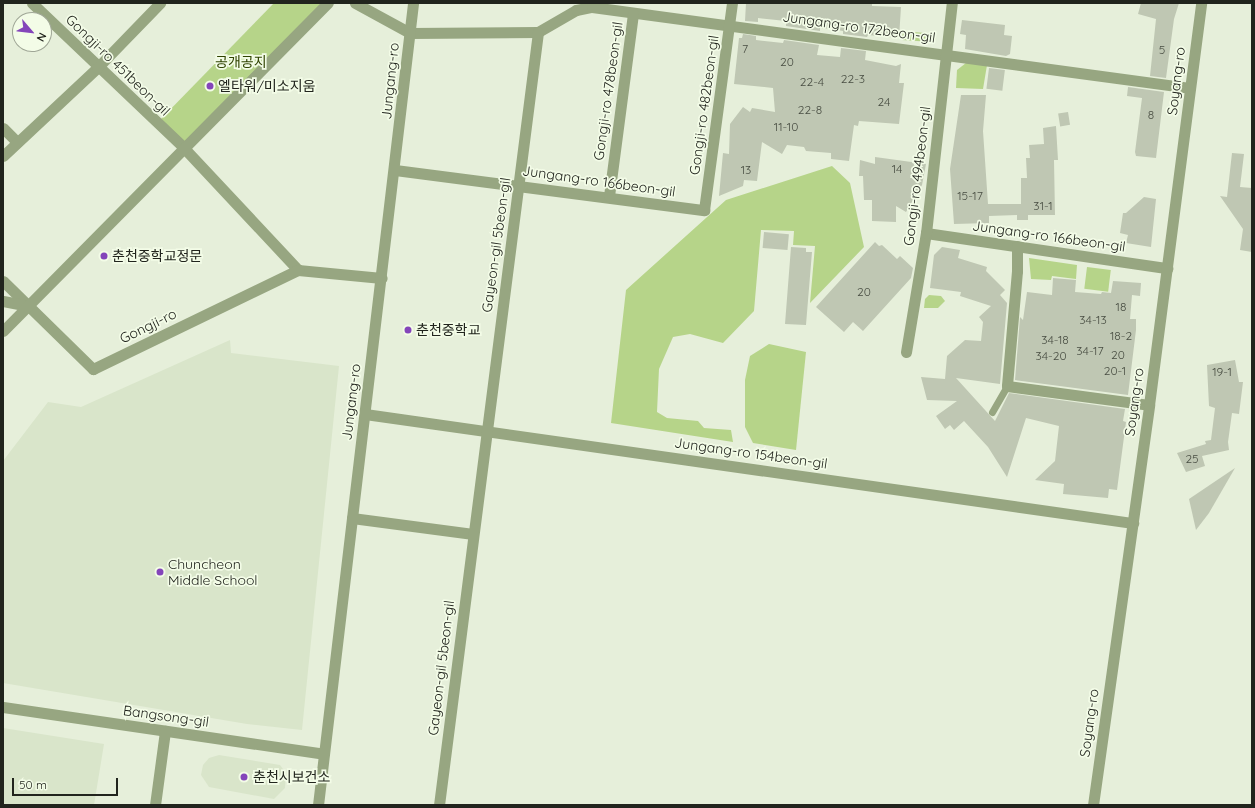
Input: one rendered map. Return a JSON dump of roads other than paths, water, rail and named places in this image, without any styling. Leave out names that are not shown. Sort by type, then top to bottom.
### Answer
[{"type":"street","name":"Gongji-ro 451beon-gil","points":[[32,3],[97,68],[184,148]]},
{"type":"street","points":[[3,156],[97,68],[160,3]]},
{"type":"street","points":[[3,331],[328,3]]},
{"type":"street","points":[[355,3],[410,33]]},
{"type":"street","name":"Jungang-ro","points":[[318,805],[395,170],[413,3]]},
{"type":"street","name":"Gongji-ro 482beon-gil","points":[[704,210],[731,25],[732,3]]},
{"type":"street","name":"Gongji-ro 494beon-gil","points":[[906,352],[926,233],[952,3]]},
{"type":"street","name":"Soyang-ro","points":[[1093,805],[1149,405],[1201,3]]},
{"type":"street","name":"Jungang-ro 172beon-gil","points":[[410,33],[538,32],[576,10],[593,5],[633,14],[731,25],[1190,88]]},
{"type":"street","name":"Gongji-ro 478beon-gil","points":[[609,196],[633,14]]},
{"type":"street","name":"Gayeon-gil 5beon-gil","points":[[439,805],[538,32]]},
{"type":"street","points":[[3,128],[17,142]]},
{"type":"street","points":[[184,148],[298,270],[382,278]]},
{"type":"street","name":"Jungang-ro 166beon-gil","points":[[395,170],[609,196],[704,210]]},
{"type":"street","name":"Jungang-ro 166beon-gil","points":[[926,233],[1167,268]]},
{"type":"street","points":[[1017,246],[1017,271],[1007,386],[1149,405]]},
{"type":"street","name":"Gongji-ro","points":[[28,306],[94,369],[298,270]]},
{"type":"street","points":[[3,281],[28,306]]},
{"type":"street","points":[[3,300],[28,306]]},
{"type":"street","name":"Jungang-ro 154beon-gil","points":[[365,414],[1133,523]]},
{"type":"street","points":[[352,518],[473,534]]},
{"type":"street","name":"Bangsong-gil","points":[[3,707],[324,754]]},
{"type":"street","points":[[155,805],[165,731]]},
{"type":"lane","points":[[992,412],[1007,386]]},
{"type":"place","name":"엘타워/미소지움","points":[[210,86]]},
{"type":"place","name":"춘천중학교정문","points":[[104,256]]},
{"type":"place","name":"춘천중학교","points":[[408,330]]},
{"type":"place","name":"Chuncheon Middle School","points":[[160,572]]},
{"type":"place","name":"춘천시보건소","points":[[244,777]]},
{"type":"park label","name":"공개공지","points":[[241,62]]}]
